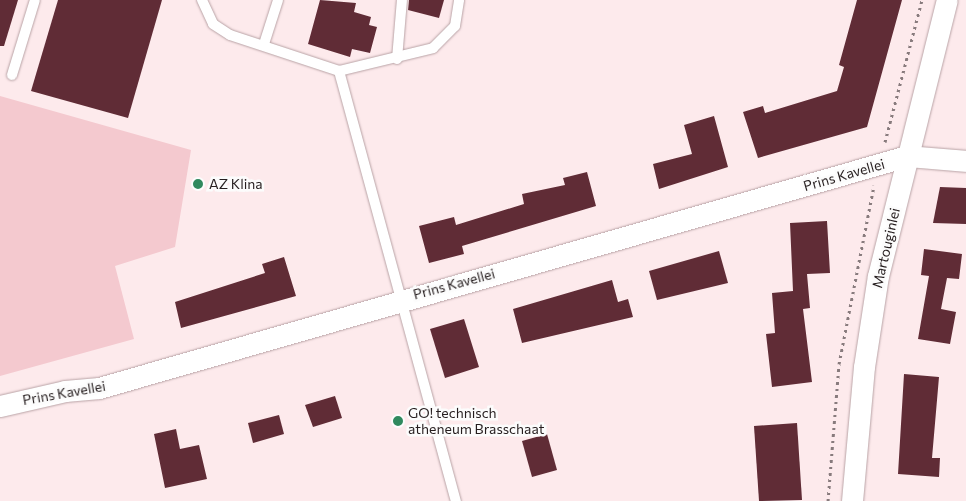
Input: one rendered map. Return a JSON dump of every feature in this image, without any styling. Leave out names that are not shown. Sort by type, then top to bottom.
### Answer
[{"type":"street","name":"Martouginlei","points":[[852,501],[864,367],[878,276],[947,0]]},
{"type":"street","points":[[907,156],[966,161]]},
{"type":"street","name":"Prins Kavellei","points":[[0,406],[65,391],[99,388],[400,299],[907,156]]},
{"type":"lane","points":[[12,76],[35,0]]},
{"type":"lane","points":[[202,0],[213,24],[230,35],[264,44],[339,71],[397,59],[446,39],[455,26],[459,0]]},
{"type":"lane","points":[[264,44],[278,0]]},
{"type":"lane","points":[[397,59],[402,0]]},
{"type":"lane","points":[[339,71],[456,501]]},
{"type":"shaded area","points":[[0,96],[191,150],[175,247],[115,266],[134,339],[0,376]]},
{"type":"building","points":[[0,0],[18,0],[4,46],[0,46]]},
{"type":"building","points":[[58,0],[162,0],[128,118],[31,91]]},
{"type":"building","points":[[320,0],[356,3],[354,12],[371,17],[369,25],[377,27],[370,53],[352,49],[350,57],[308,44]]},
{"type":"building","points":[[409,0],[444,0],[439,18],[408,10]]},
{"type":"building","points":[[857,0],[902,0],[867,127],[758,158],[743,112],[763,106],[765,113],[837,91],[844,67],[839,65]]},
{"type":"building","points":[[714,116],[728,167],[659,189],[653,164],[692,154],[684,125]]},
{"type":"building","points":[[587,172],[596,206],[462,246],[464,254],[429,263],[419,226],[454,217],[456,225],[524,204],[522,194],[565,185],[563,178]]},
{"type":"building","points":[[940,187],[966,188],[966,224],[933,223]]},
{"type":"building","points":[[827,221],[830,273],[807,274],[810,308],[803,309],[812,382],[772,387],[766,334],[775,333],[772,293],[793,291],[790,223]]},
{"type":"building","points":[[924,249],[962,254],[959,279],[947,278],[941,309],[956,312],[950,344],[918,339],[929,276],[921,275]]},
{"type":"building","points":[[719,251],[728,283],[657,300],[649,271]]},
{"type":"building","points":[[284,257],[296,296],[181,328],[175,302],[265,273],[262,264]]},
{"type":"building","points":[[612,280],[618,302],[628,299],[633,317],[522,343],[513,309]]},
{"type":"building","points":[[464,319],[479,367],[445,378],[430,329]]},
{"type":"building","points":[[904,374],[939,377],[932,458],[940,458],[939,477],[898,474]]},
{"type":"building","points":[[335,396],[342,418],[313,427],[305,405]]},
{"type":"building","points":[[279,415],[284,434],[253,443],[248,423]]},
{"type":"building","points":[[797,423],[802,500],[759,501],[754,426]]},
{"type":"building","points":[[176,429],[180,449],[199,445],[207,479],[165,488],[154,434]]},
{"type":"building","points":[[547,434],[557,470],[532,477],[522,441]]},
{"type":"place","name":"AZ Klina","points":[[198,184]]},
{"type":"place","name":"GO! technisch atheneum Brasschaat","points":[[398,421]]}]
